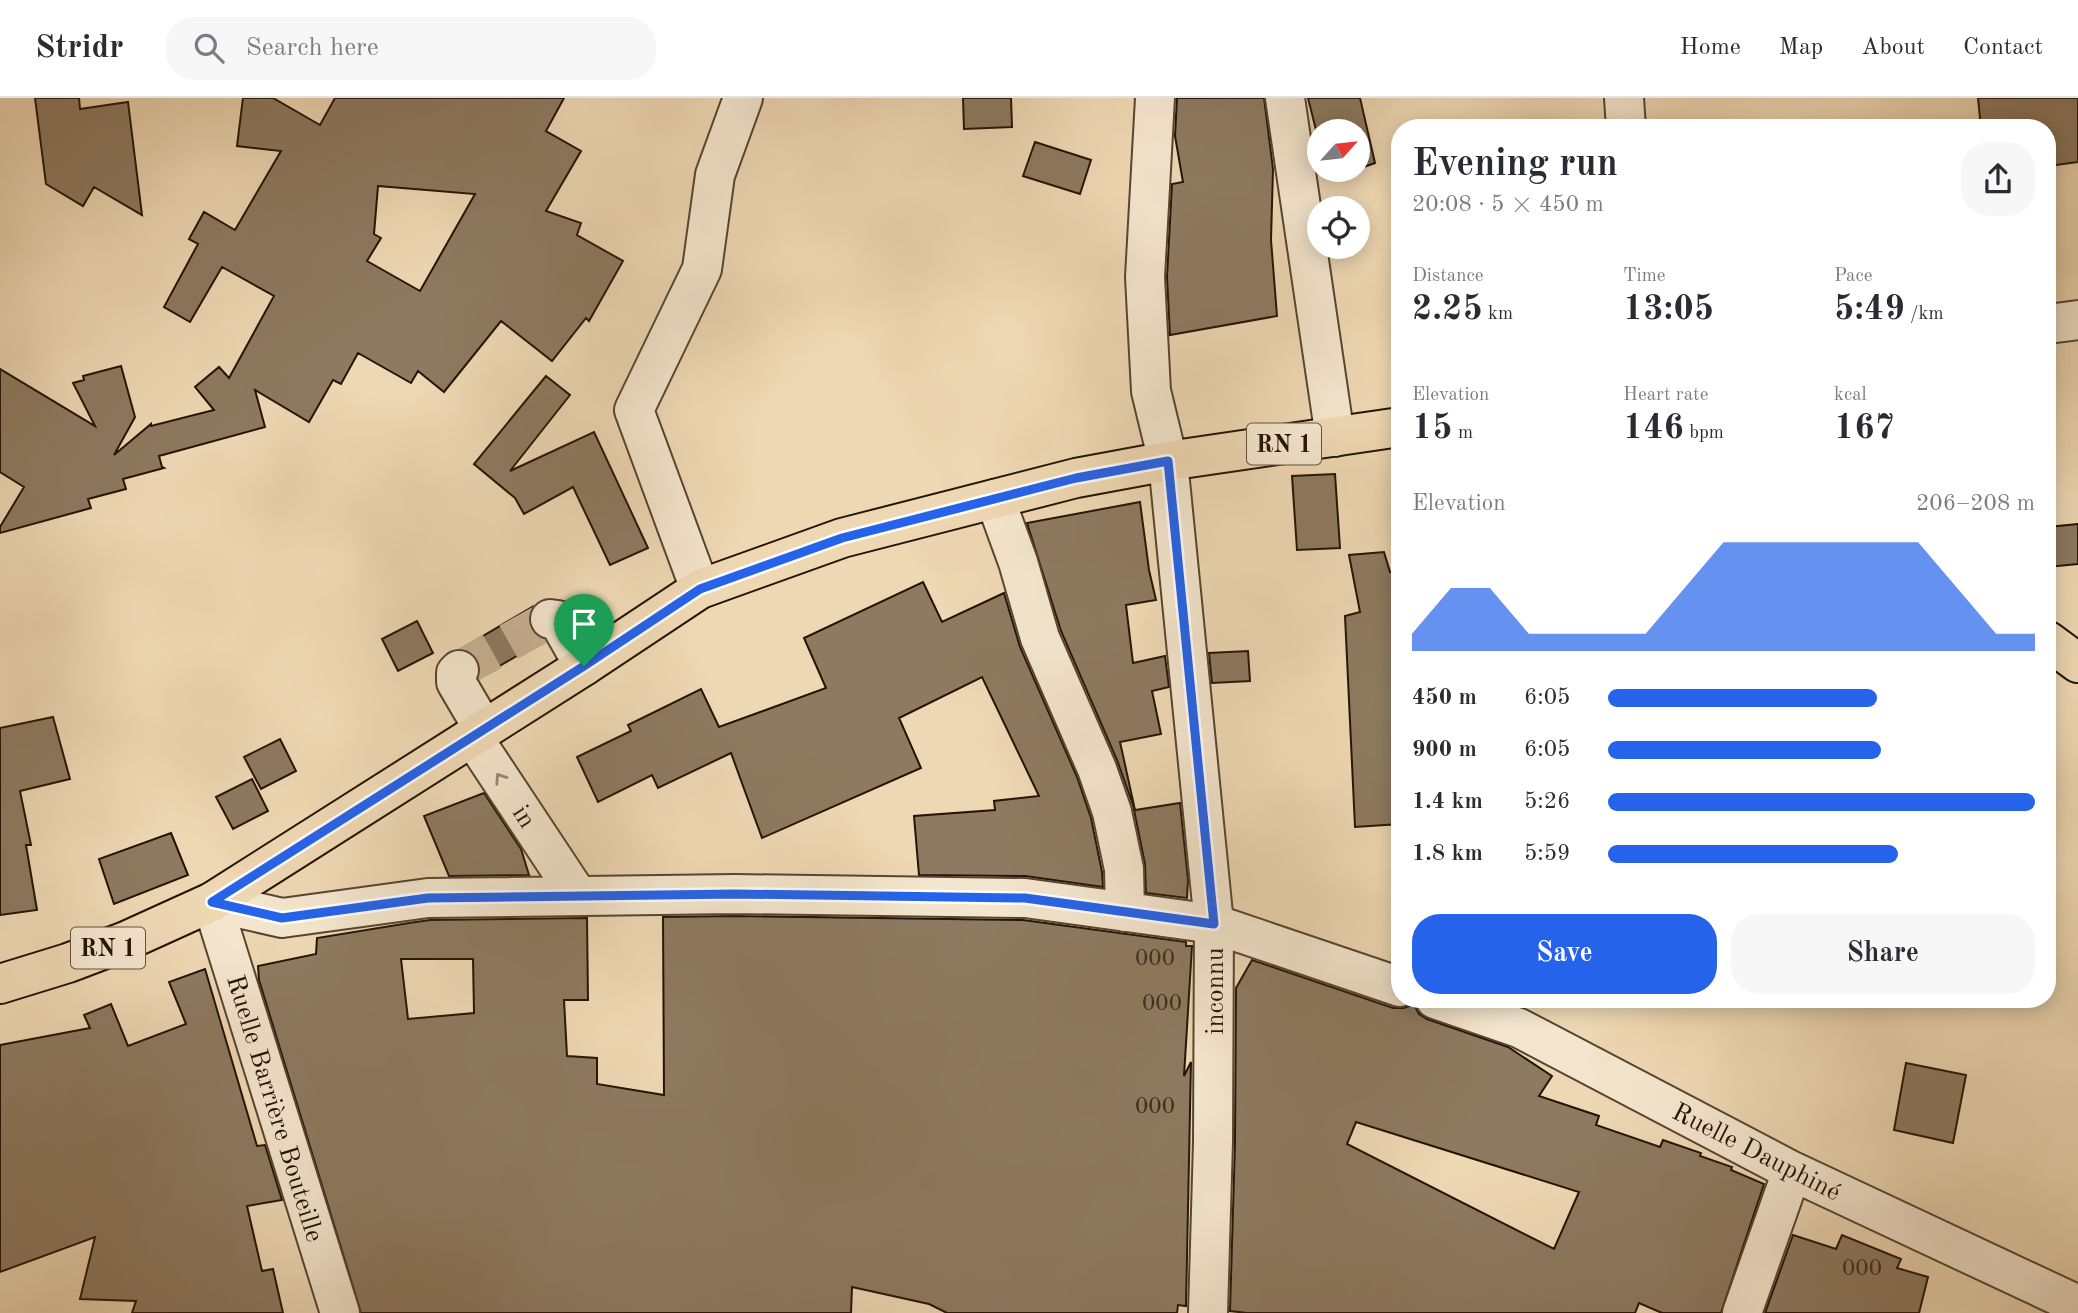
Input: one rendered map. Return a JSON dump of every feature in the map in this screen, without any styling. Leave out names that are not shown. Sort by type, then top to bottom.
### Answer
[{"type":"main road","name":"RN 1","points":[[0,985],[126,941],[212,902],[584,666],[700,589],[842,538],[1076,478],[1168,461],[1391,428]]},
{"type":"main road","points":[[2056,647],[2078,663]]},
{"type":"street","points":[[700,589],[634,410],[702,269],[715,175],[743,98]]},
{"type":"street","name":"inconnu","points":[[1155,98],[1145,277],[1151,391],[1168,461],[1214,924],[1213,1142],[1208,1313]]},
{"type":"street","points":[[1285,98],[1335,437]]},
{"type":"street","points":[[1624,98],[1625,119]]},
{"type":"street","points":[[2056,323],[2078,320]]},
{"type":"street","points":[[995,499],[1018,562],[1040,638],[1097,769],[1112,812],[1124,869],[1125,912]]},
{"type":"street","points":[[551,619],[558,621],[584,666]]},
{"type":"street","name":"in","points":[[459,670],[456,673],[456,682],[478,732],[578,896]]},
{"type":"street","points":[[212,902],[282,918],[428,898],[735,894],[1025,898],[1214,924],[1391,984]]},
{"type":"street","name":"Ruelle Barrière Bouteille","points":[[212,902],[340,1313]]},
{"type":"street","name":"Ruelle Dauphiné","points":[[1461,1008],[1519,1028],[1792,1171],[2078,1304]]},
{"type":"street","points":[[1742,1313],[1792,1171]]},
{"type":"building","points":[[35,98],[79,98],[80,109],[128,102],[142,215],[94,187],[83,206],[46,184]]},
{"type":"building","points":[[243,98],[273,98],[320,125],[335,98],[564,98],[546,131],[581,151],[546,211],[581,223],[577,235],[623,261],[589,321],[586,318],[552,361],[501,321],[444,392],[418,371],[411,383],[358,353],[341,384],[333,380],[309,422],[255,390],[265,427],[159,456],[164,468],[123,479],[126,489],[88,499],[91,508],[0,533],[0,527],[24,487],[0,472],[0,369],[95,426],[73,383],[84,380],[83,376],[121,366],[135,417],[114,455],[151,424],[214,410],[195,387],[219,367],[229,378],[274,296],[222,267],[190,322],[164,307],[198,244],[189,239],[204,212],[235,230],[281,151],[237,146]],"holes":[[[378,186],[475,194],[420,291],[367,261],[381,238],[374,234]]]},
{"type":"building","points":[[963,98],[1011,98],[1012,127],[964,129]]},
{"type":"building","points":[[1177,98],[1264,98],[1273,169],[1271,240],[1277,316],[1170,335],[1167,277],[1172,184],[1183,182],[1175,136]]},
{"type":"building","points":[[1308,98],[1360,98],[1365,119],[1313,119]]},
{"type":"building","points":[[1978,98],[2078,98],[2078,162],[2056,165],[2056,119],[1980,119]]},
{"type":"building","points":[[1370,141],[1375,163],[1370,165]]},
{"type":"building","points":[[1035,142],[1091,160],[1080,194],[1023,176]]},
{"type":"building","points":[[546,376],[570,395],[510,471],[594,432],[648,548],[610,565],[573,487],[524,514],[515,498],[474,464]]},
{"type":"building","points":[[1335,474],[1340,548],[1297,550],[1292,476]]},
{"type":"building","points":[[1140,502],[1156,600],[1126,605],[1133,663],[1165,656],[1169,687],[1152,691],[1161,734],[1120,742],[1135,810],[1180,803],[1188,880],[1187,898],[1146,893],[1145,864],[1133,805],[1117,760],[1061,631],[1027,523]]},
{"type":"building","points":[[2078,524],[2078,564],[2056,566],[2056,526]]},
{"type":"building","points":[[1384,552],[1391,572],[1391,825],[1355,827],[1345,616],[1360,612],[1349,555]]},
{"type":"building","points":[[923,582],[942,622],[1004,593],[1020,647],[1077,777],[1091,818],[1103,887],[1025,876],[919,875],[914,816],[995,810],[994,801],[1039,796],[982,677],[899,718],[921,768],[762,838],[731,753],[658,788],[652,775],[598,802],[577,757],[631,731],[628,725],[701,689],[719,727],[826,688],[804,638]]},
{"type":"building","points":[[532,607],[528,617],[530,627],[536,636],[544,640],[479,678],[480,665],[475,655],[461,649]]},
{"type":"building","points":[[417,621],[433,653],[398,671],[382,639]]},
{"type":"building","points":[[1248,651],[1250,681],[1212,683],[1209,653]]},
{"type":"building","points":[[53,717],[70,779],[20,791],[31,845],[26,845],[37,910],[0,915],[0,728]]},
{"type":"building","points":[[280,739],[296,771],[261,789],[244,757]]},
{"type":"building","points":[[252,779],[268,811],[233,829],[216,797]]},
{"type":"building","points":[[484,793],[521,849],[529,875],[449,876],[424,816]]},
{"type":"building","points":[[171,833],[188,875],[114,904],[99,859]]},
{"type":"building","points":[[663,917],[1023,920],[1186,942],[1186,946],[1192,946],[1184,1076],[1191,1062],[1186,1306],[1178,1305],[1177,1313],[947,1313],[929,1304],[852,1287],[851,1313],[361,1313],[259,980],[258,966],[316,954],[317,938],[409,923],[430,920],[587,918],[588,1000],[564,1000],[567,1056],[597,1058],[597,1084],[664,1095]],"holes":[[[401,959],[473,959],[474,1013],[408,1019]]]},
{"type":"building","points":[[1252,960],[1391,1008],[1416,1008],[1419,1014],[1427,1019],[1508,1047],[1552,1076],[1539,1096],[1599,1116],[1596,1125],[1660,1147],[1663,1140],[1701,1153],[1700,1156],[1732,1167],[1731,1170],[1764,1184],[1721,1313],[1662,1313],[1639,1303],[1635,1313],[1247,1313],[1230,1311],[1236,988]],"holes":[[[1356,1122],[1579,1192],[1554,1249],[1347,1144]]]},
{"type":"building","points":[[205,969],[257,1146],[265,1145],[282,1200],[247,1206],[262,1271],[273,1269],[283,1313],[132,1313],[136,1301],[80,1299],[95,1237],[0,1272],[0,1045],[90,1028],[84,1015],[111,1004],[128,1046],[186,1024],[169,982]]},
{"type":"building","points":[[1906,1063],[1966,1075],[1953,1143],[1894,1130]]},
{"type":"building","points":[[1793,1235],[1836,1249],[1842,1235],[1901,1259],[1897,1268],[1928,1277],[1919,1313],[1765,1313]]},
{"type":"tunnel","points":[[459,670],[550,619]]},
{"type":"route","points":[[1168,461],[1214,924],[1025,898],[735,894],[428,898],[282,918],[212,902],[584,666],[700,589],[842,538],[1076,478],[1168,461]]}]
